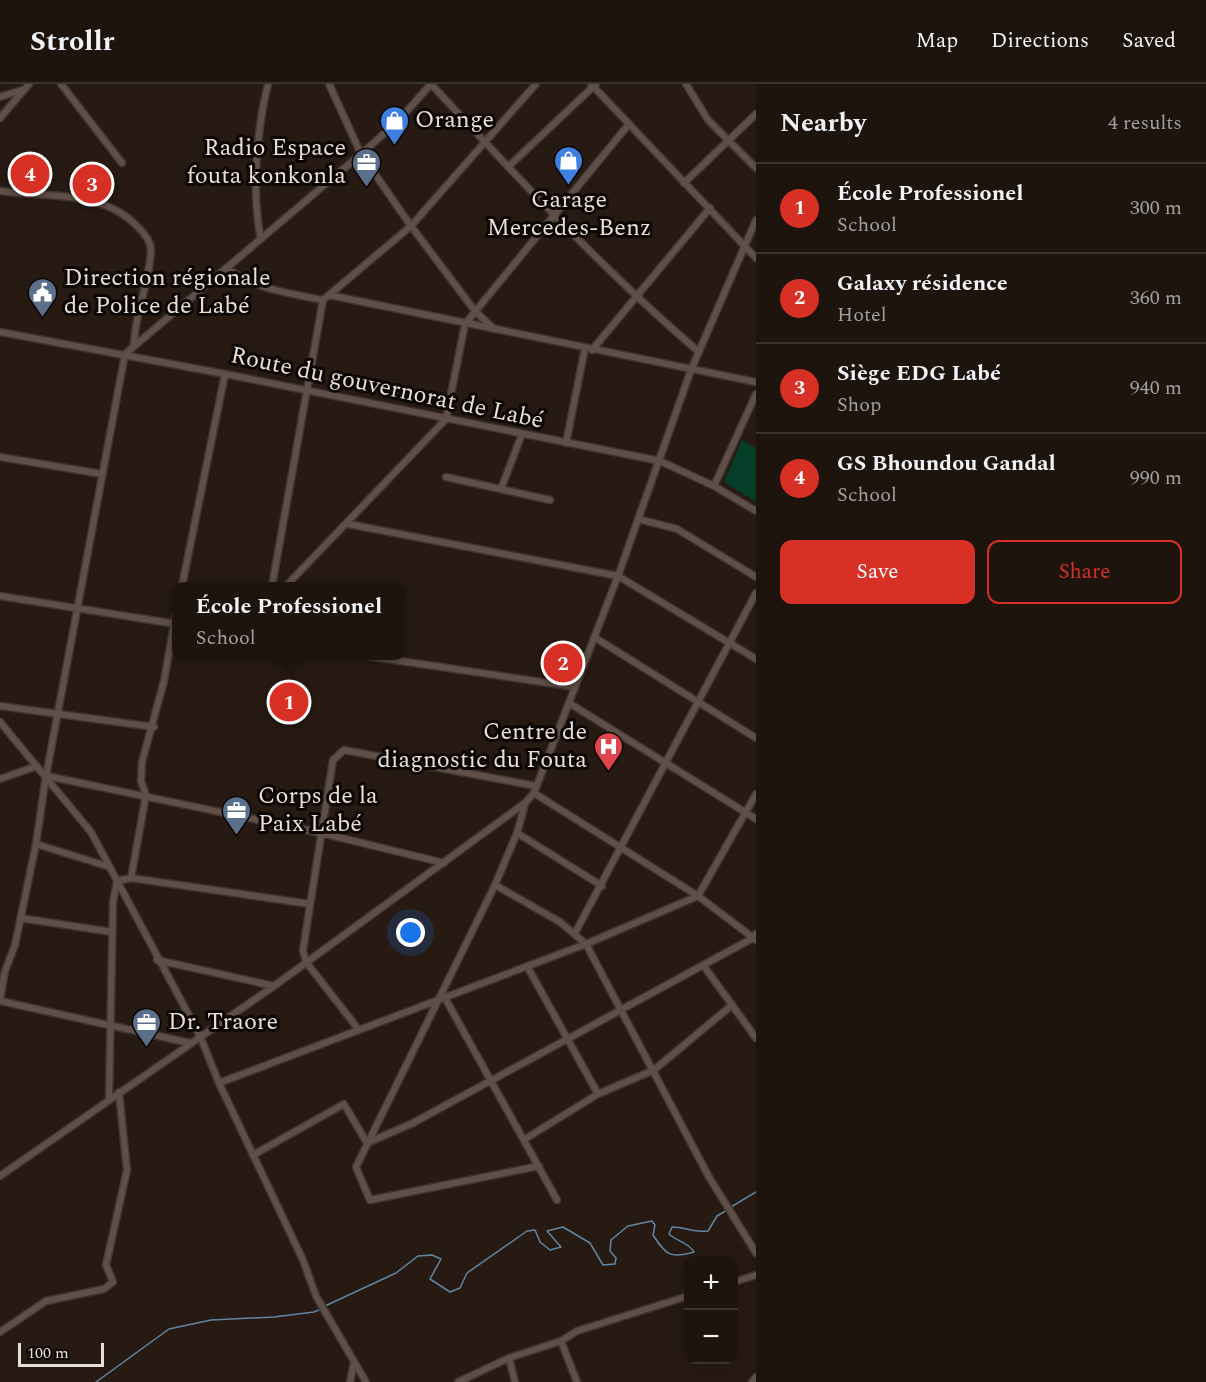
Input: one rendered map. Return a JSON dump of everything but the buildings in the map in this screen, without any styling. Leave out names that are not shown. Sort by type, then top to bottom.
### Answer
[{"type":"street","points":[[61,84],[122,163]]},
{"type":"street","points":[[261,239],[257,220],[259,142],[268,84]]},
{"type":"street","points":[[329,84],[361,154],[411,226],[475,311],[494,330]]},
{"type":"street","points":[[190,1043],[0,1000],[36,844],[57,714],[124,354],[361,154],[397,122],[431,84],[485,143],[636,298],[699,352]]},
{"type":"street","points":[[273,582],[323,300],[411,226],[536,84]]},
{"type":"street","points":[[686,84],[708,120],[756,168]]},
{"type":"street","points":[[508,167],[593,85],[756,258]]},
{"type":"street","points":[[0,97],[26,87]]},
{"type":"street","points":[[0,118],[26,87]]},
{"type":"street","points":[[684,183],[756,114]]},
{"type":"street","points":[[290,582],[446,419],[465,324],[628,124]]},
{"type":"street","points":[[0,191],[80,196],[120,211],[146,235],[151,248],[134,327],[134,344]]},
{"type":"street","points":[[592,350],[710,208]]},
{"type":"street","points":[[0,1176],[274,986],[525,803],[535,790],[618,576],[691,370],[756,220]]},
{"type":"street","points":[[226,268],[245,281],[269,290],[323,300]]},
{"type":"street","points":[[329,295],[756,382]]},
{"type":"street","name":"Route du gouvernorat de Labé","points":[[0,332],[124,354],[660,461],[714,486],[756,511]]},
{"type":"street","points":[[566,443],[585,348]]},
{"type":"street","points":[[183,582],[225,374]]},
{"type":"street","points":[[714,486],[756,394]]},
{"type":"street","points":[[501,489],[522,434]]},
{"type":"street","points":[[0,457],[102,474]]},
{"type":"street","points":[[446,477],[550,500]]},
{"type":"street","points":[[638,519],[677,529],[756,577]]},
{"type":"street","points":[[348,524],[618,576],[756,659]]},
{"type":"street","points":[[575,933],[623,847],[756,593]]},
{"type":"street","points":[[0,596],[172,624]]},
{"type":"street","points":[[594,637],[756,738]]},
{"type":"street","points":[[131,878],[146,795],[141,773],[172,638]]},
{"type":"street","points":[[394,660],[575,687]]},
{"type":"street","points":[[569,703],[756,819]]},
{"type":"street","points":[[0,706],[153,727]]},
{"type":"street","points":[[0,722],[91,832],[157,960],[200,1036],[219,1083],[303,1260],[316,1296],[366,1382]]},
{"type":"street","points":[[359,1030],[306,962],[303,950],[333,760],[344,750],[535,790],[698,896],[755,938],[413,1123],[367,1143]]},
{"type":"street","points":[[0,779],[37,766]]},
{"type":"street","points":[[46,776],[321,833],[444,863]]},
{"type":"street","points":[[219,1083],[586,944],[698,896],[756,794]]},
{"type":"street","points":[[525,803],[517,833],[495,885],[442,998],[356,1167],[370,1200],[539,1166]]},
{"type":"street","points":[[517,833],[602,886]]},
{"type":"street","points":[[36,844],[110,867]]},
{"type":"street","points":[[117,881],[131,878],[310,904]]},
{"type":"street","points":[[109,1100],[112,902],[117,881]]},
{"type":"street","points":[[495,885],[575,933],[586,944],[709,1176],[756,1253]]},
{"type":"street","points":[[20,918],[112,932]]},
{"type":"street","points":[[157,960],[274,986]]},
{"type":"street","points":[[703,965],[756,1038]]},
{"type":"street","points":[[527,966],[598,1094]]},
{"type":"street","points":[[442,998],[525,1139],[557,1200]]},
{"type":"street","points":[[525,1139],[598,1094],[654,1070],[732,1005]]},
{"type":"street","points":[[0,1332],[45,1301],[104,1288],[112,1282],[105,1265],[127,1170],[119,1092]]},
{"type":"street","points":[[253,1155],[344,1104],[367,1143]]},
{"type":"street","points":[[738,1281],[756,1275]]},
{"type":"street","points":[[458,1382],[509,1358],[561,1341],[577,1331],[684,1297]]},
{"type":"street","points":[[561,1341],[577,1382]]},
{"type":"street","points":[[509,1358],[515,1382]]},
{"type":"street","points":[[350,1382],[354,1361]]},
{"type":"street","points":[[752,1382],[756,1377]]},
{"type":"green space","points":[[742,440],[756,448],[756,502],[724,482]]},
{"type":"waterway","points":[[731,1207],[756,1192]]},
{"type":"waterway","points":[[325,1306],[396,1273],[418,1256],[432,1255],[441,1259],[430,1279],[450,1292],[460,1288],[467,1273],[527,1231],[535,1230],[540,1242],[550,1250],[561,1247],[547,1231],[563,1227],[590,1243],[603,1265],[615,1264],[616,1258],[610,1251],[611,1240],[628,1226],[652,1221],[655,1225],[653,1235],[665,1251],[674,1255],[686,1254],[694,1252],[689,1246],[669,1234],[672,1227],[708,1231],[717,1216],[727,1210]]},
{"type":"waterway","points":[[96,1382],[169,1329],[211,1320],[274,1317],[321,1309]]},
{"type":"place","name":"Orange","points":[[394,146]]},
{"type":"place","name":"GS Bhoundou Gandal","points":[[30,174]]},
{"type":"place","name":"Siège EDG Labé","points":[[92,184]]},
{"type":"place","name":"Garage Mercedes-Benz","points":[[569,186]]},
{"type":"place","name":"Radio Espace fouta konkonla","points":[[367,188]]},
{"type":"place","name":"Direction régionale de Police de Labé","points":[[43,318]]},
{"type":"place","name":"Galaxy résidence","points":[[563,663]]},
{"type":"place","name":"École Professionel","points":[[289,702]]},
{"type":"place","name":"Centre de diagnostic du Fouta","points":[[608,772]]},
{"type":"place","name":"Corps de la Paix Labé","points":[[237,836]]},
{"type":"place","name":"Dr. Traore","points":[[147,1048]]}]
